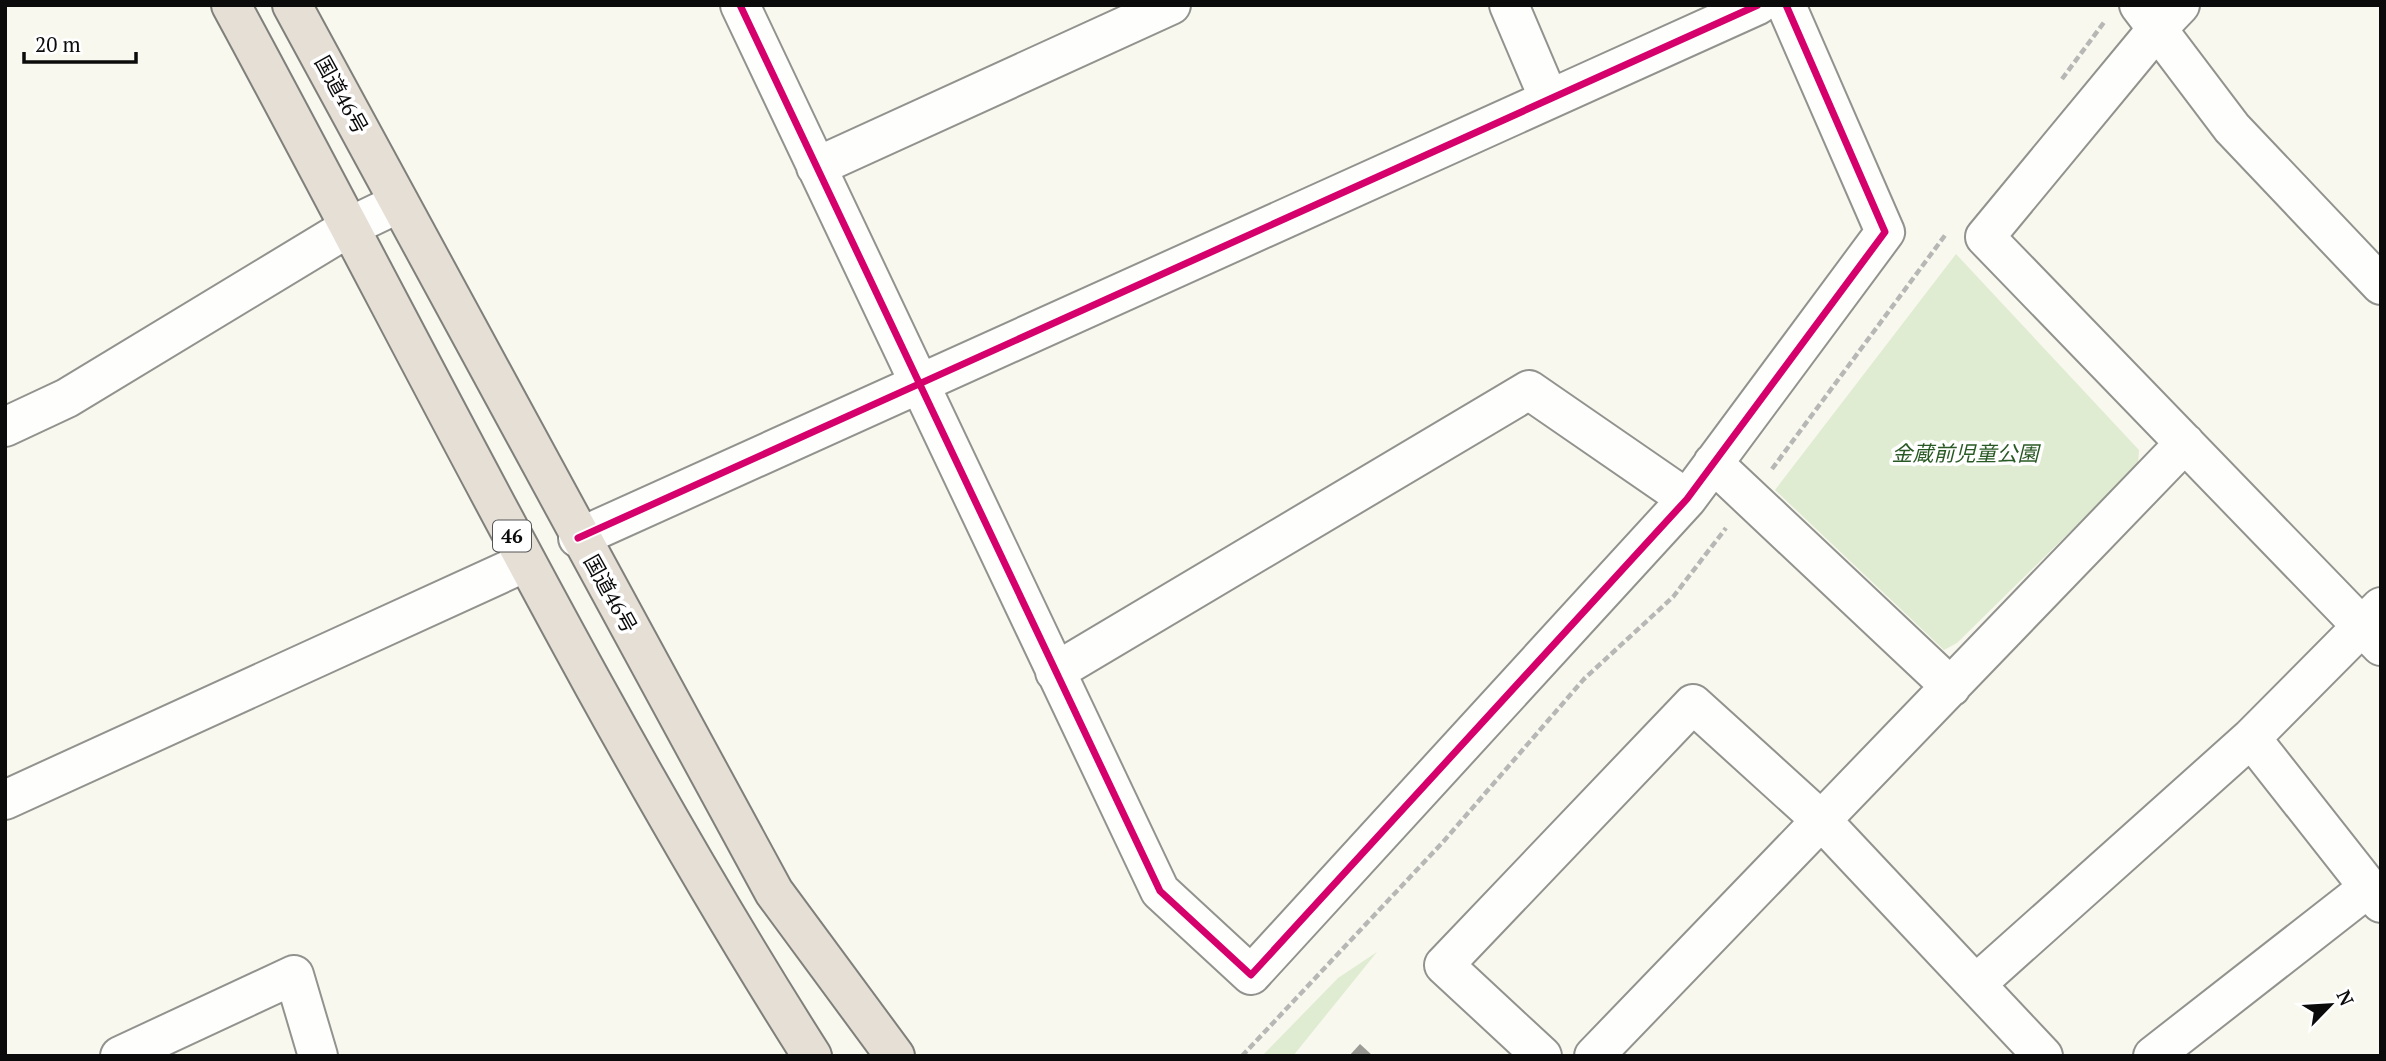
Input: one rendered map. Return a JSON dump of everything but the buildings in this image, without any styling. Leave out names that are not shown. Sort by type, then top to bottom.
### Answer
[{"type":"highway","name":"46","points":[[231,5],[351,226],[526,562],[730,927],[812,1056]]},
{"type":"highway","name":"国道46号","points":[[292,5],[578,538],[774,892],[895,1056]]},
{"type":"street","points":[[740,5],[1160,891],[1251,975],[1687,499],[1885,232],[1786,5]]},
{"type":"street","points":[[816,167],[1171,5]]},
{"type":"street","points":[[1509,5],[1549,99]]},
{"type":"street","points":[[578,538],[1758,5]]},
{"type":"street","points":[[1976,985],[2375,627],[2185,443],[1985,237],[2159,13],[2232,128],[2381,285]]},
{"type":"street","points":[[5,426],[67,398],[351,226],[399,203]]},
{"type":"street","points":[[1055,672],[1528,390],[1687,499]]},
{"type":"street","points":[[1594,1056],[1823,822],[2185,443]]},
{"type":"street","points":[[1713,463],[1951,687]]},
{"type":"street","points":[[5,800],[526,562]]},
{"type":"street","points":[[1542,1056],[1444,965],[1693,704],[1823,822],[2043,1056]]},
{"type":"street","points":[[2153,1056],[2374,895],[2251,738]]},
{"type":"street","points":[[120,1056],[294,975],[318,1056]]},
{"type":"green space","name":"金蔵前児童公園","points":[[1956,254],[2139,450],[2138,465],[1957,643],[1944,650],[1775,490]]},
{"type":"green space","points":[[1377,952],[1293,1056],[1262,1056],[1338,978]]},
{"type":"cycle path","points":[[740,5],[1160,891],[1251,975],[1687,499],[1885,232],[1786,5]]},
{"type":"cycle path","points":[[578,538],[1758,5]]}]
